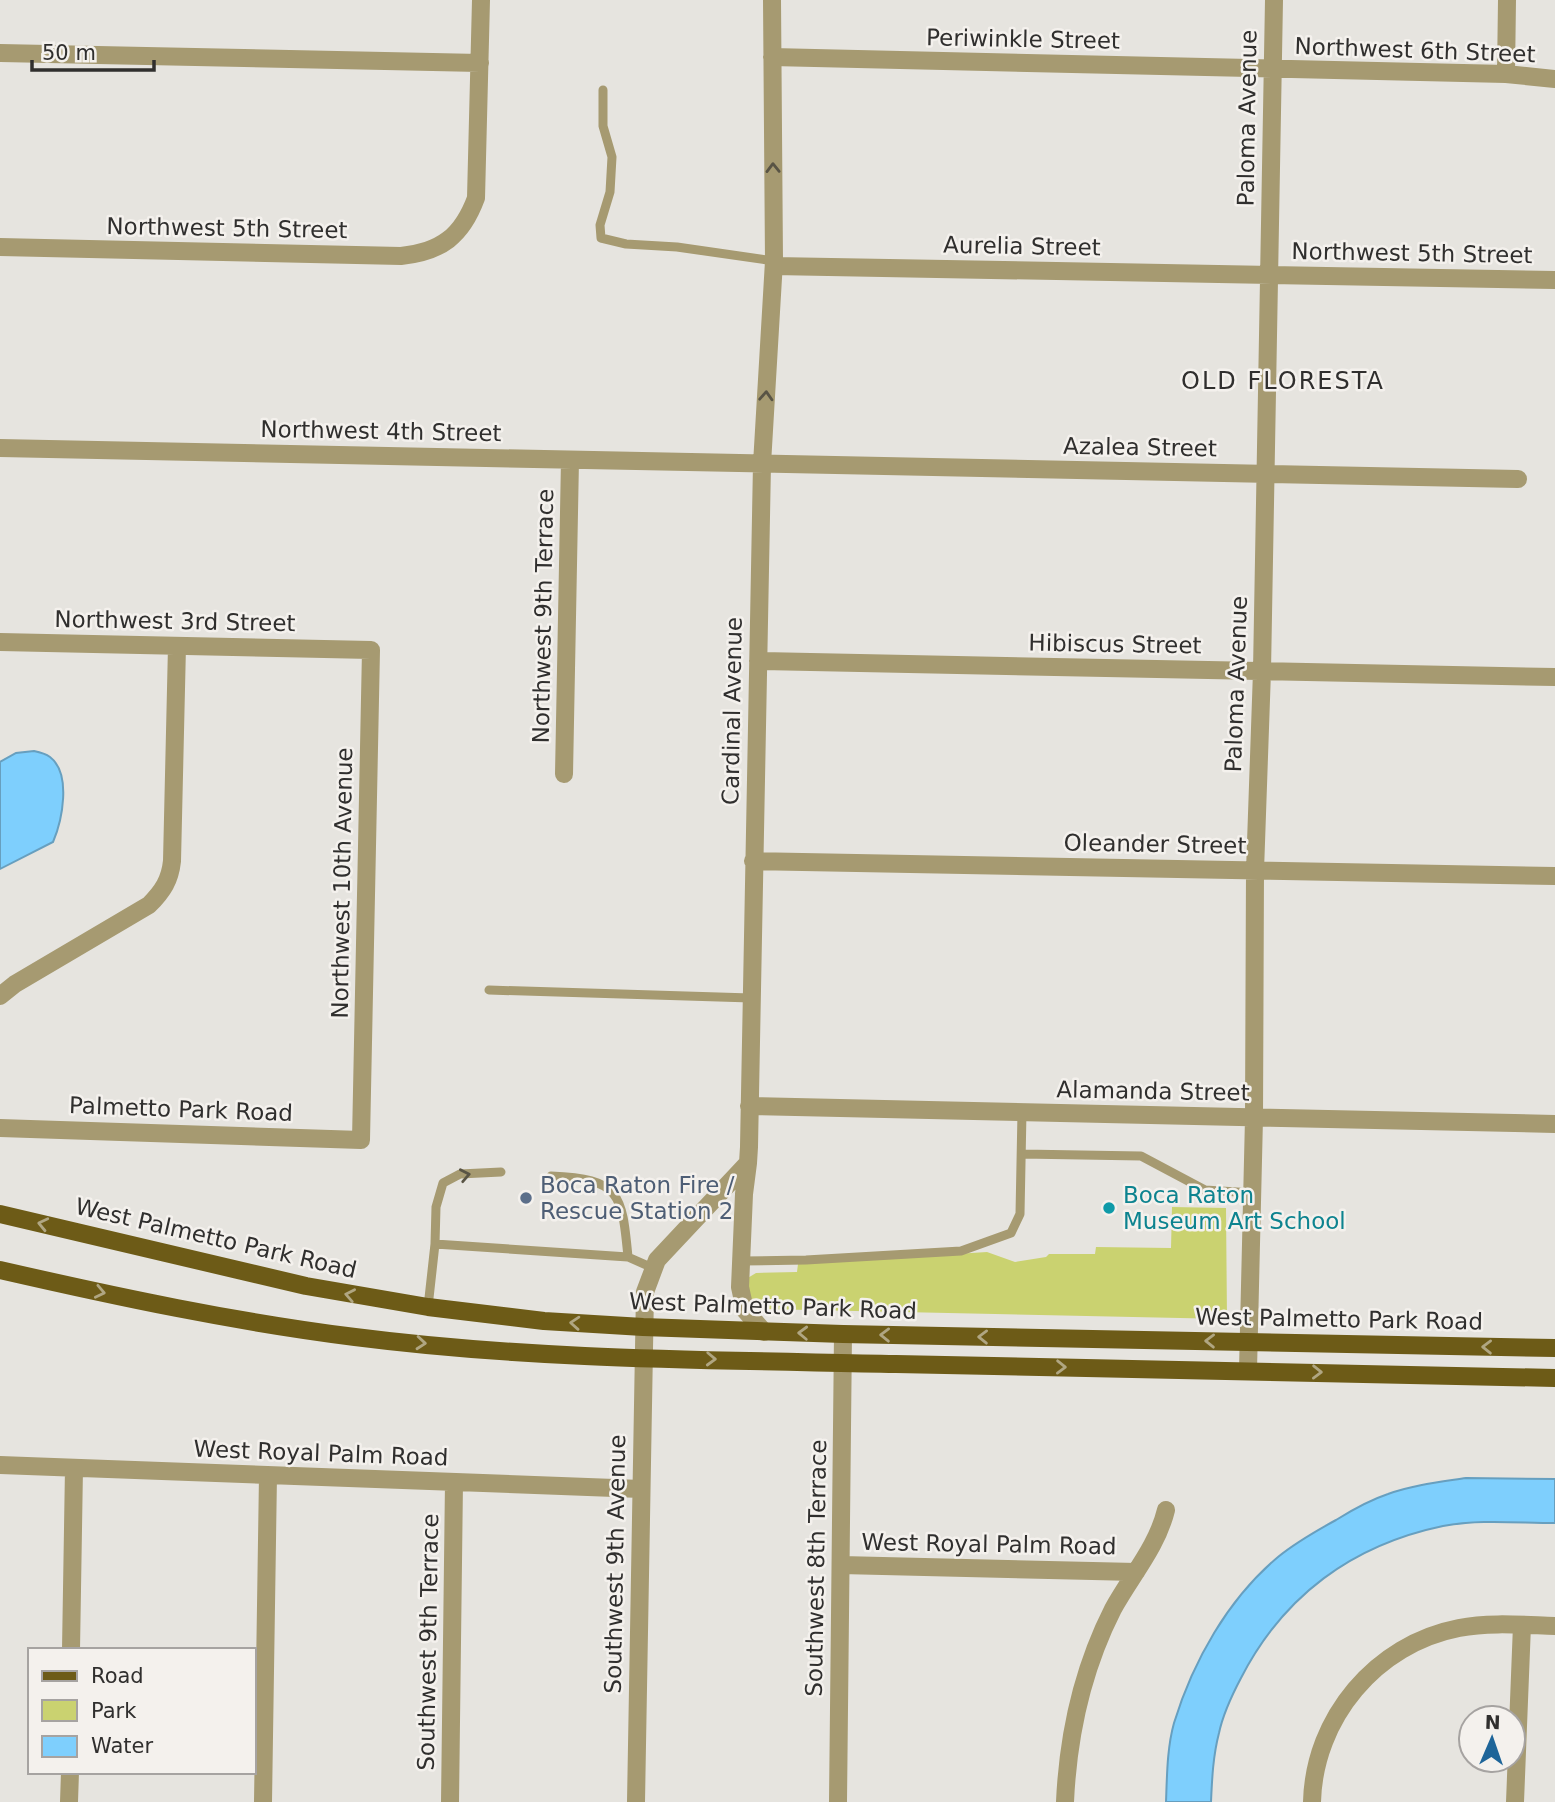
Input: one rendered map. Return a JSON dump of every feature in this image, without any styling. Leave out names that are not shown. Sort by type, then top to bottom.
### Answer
[{"type":"main road","name":"West Palmetto Park Road","points":[[0,1214],[306,1286],[429,1307],[544,1321],[764,1332],[1555,1348]]},
{"type":"main road","points":[[0,1270],[174,1308],[355,1337],[488,1349],[843,1363],[1555,1377]]},
{"type":"street","points":[[0,53],[480,63],[481,0]]},
{"type":"street","name":"Cardinal Avenue","points":[[764,1332],[745,1310],[741,1298],[741,1261],[748,1163],[762,464],[774,264],[772,0]]},
{"type":"street","name":"Paloma Avenue","points":[[1248,1370],[1253,1193],[1255,871],[1262,671],[1274,0]]},
{"type":"street","points":[[1506,74],[1507,0]]},
{"type":"street","name":"Periwinkle Street","points":[[772,57],[1273,70]]},
{"type":"street","name":"Northwest 5th Street","points":[[0,247],[401,256],[434,249],[450,239],[465,221],[475,198],[480,63]]},
{"type":"street","name":"Northwest 6th Street","points":[[1273,70],[1506,74],[1555,79]]},
{"type":"street","name":"Aurelia Street","points":[[774,264],[1269,275]]},
{"type":"street","name":"Northwest 5th Street","points":[[1269,275],[1555,280]]},
{"type":"street","name":"Northwest 4th Street","points":[[0,448],[762,464]]},
{"type":"street","name":"Northwest 9th Terrace","points":[[564,774],[570,460]]},
{"type":"street","name":"Azalea Street","points":[[762,464],[1517,479]]},
{"type":"street","name":"Northwest 3rd Street","points":[[0,642],[349,649]]},
{"type":"street","points":[[0,996],[15,984],[149,905],[162,892],[170,876],[172,861],[177,646]]},
{"type":"street","name":"Northwest 10th Avenue","points":[[349,649],[371,650],[361,1140]]},
{"type":"street","name":"Hibiscus Street","points":[[758,661],[1555,677]]},
{"type":"street","name":"Oleander Street","points":[[753,861],[1555,876]]},
{"type":"street","name":"Alamanda Street","points":[[749,1106],[1555,1124]]},
{"type":"street","name":"Palmetto Park Road","points":[[0,1128],[361,1140]]},
{"type":"street","points":[[643,1327],[645,1292],[653,1268],[684,1229],[748,1163]]},
{"type":"street","name":"Southwest 9th Avenue","points":[[636,1802],[643,1327]]},
{"type":"street","name":"Southwest 8th Terrace","points":[[838,1802],[843,1334]]},
{"type":"street","name":"West Royal Palm Road","points":[[0,1465],[641,1489]]},
{"type":"street","points":[[71,1648],[74,1468]]},
{"type":"street","points":[[263,1802],[268,1475]]},
{"type":"street","name":"Southwest 9th Terrace","points":[[450,1802],[454,1482]]},
{"type":"street","points":[[1065,1802],[1069,1752],[1085,1678],[1101,1635],[1161,1531],[1166,1510]]},
{"type":"street","name":"West Royal Palm Road","points":[[841,1565],[1136,1572]]},
{"type":"street","points":[[1515,1802],[1522,1625]]},
{"type":"street","points":[[1312,1802],[1315,1771],[1331,1724],[1360,1683],[1384,1662],[1412,1644],[1443,1632],[1475,1626],[1555,1626]]},
{"type":"street","points":[[69,1802],[70,1774]]},
{"type":"lane","points":[[603,90],[603,126],[612,156],[610,192],[600,225],[601,237],[626,244],[677,247],[774,264]]},
{"type":"lane","points":[[489,990],[751,998]]},
{"type":"lane","points":[[741,1261],[961,1251],[1011,1233],[1020,1214],[1022,1112]]},
{"type":"lane","points":[[1022,1154],[1141,1156],[1205,1190],[1253,1193]]},
{"type":"lane","points":[[429,1307],[436,1207],[443,1183],[460,1174],[501,1172]]},
{"type":"lane","points":[[551,1175],[578,1177],[605,1184],[620,1202],[628,1257]]},
{"type":"lane","points":[[435,1244],[628,1257],[653,1268]]},
{"type":"green space","points":[[1172,1207],[1226,1208],[1227,1319],[757,1309],[749,1302],[746,1279],[756,1273],[797,1272],[798,1264],[987,1252],[1015,1262],[1046,1257],[1049,1254],[1095,1254],[1096,1247],[1171,1248]]},
{"type":"water","points":[[34,751],[50,757],[61,774],[62,810],[56,833],[53,842],[0,869],[0,762],[16,753]]},
{"type":"water","points":[[1466,1478],[1555,1479],[1555,1523],[1485,1522],[1443,1526],[1379,1546],[1324,1578],[1277,1622],[1238,1684],[1225,1712],[1217,1742],[1211,1802],[1166,1802],[1172,1733],[1182,1700],[1214,1632],[1243,1592],[1278,1557],[1368,1502],[1407,1488]]},
{"type":"place","name":"Boca Raton Fire / Rescue Station 2","points":[[526,1198]]},
{"type":"place","name":"Boca Raton Museum Art School","points":[[1109,1208]]},
{"type":"district","name":"OLD FLORESTA","points":[[1283,381]]}]
